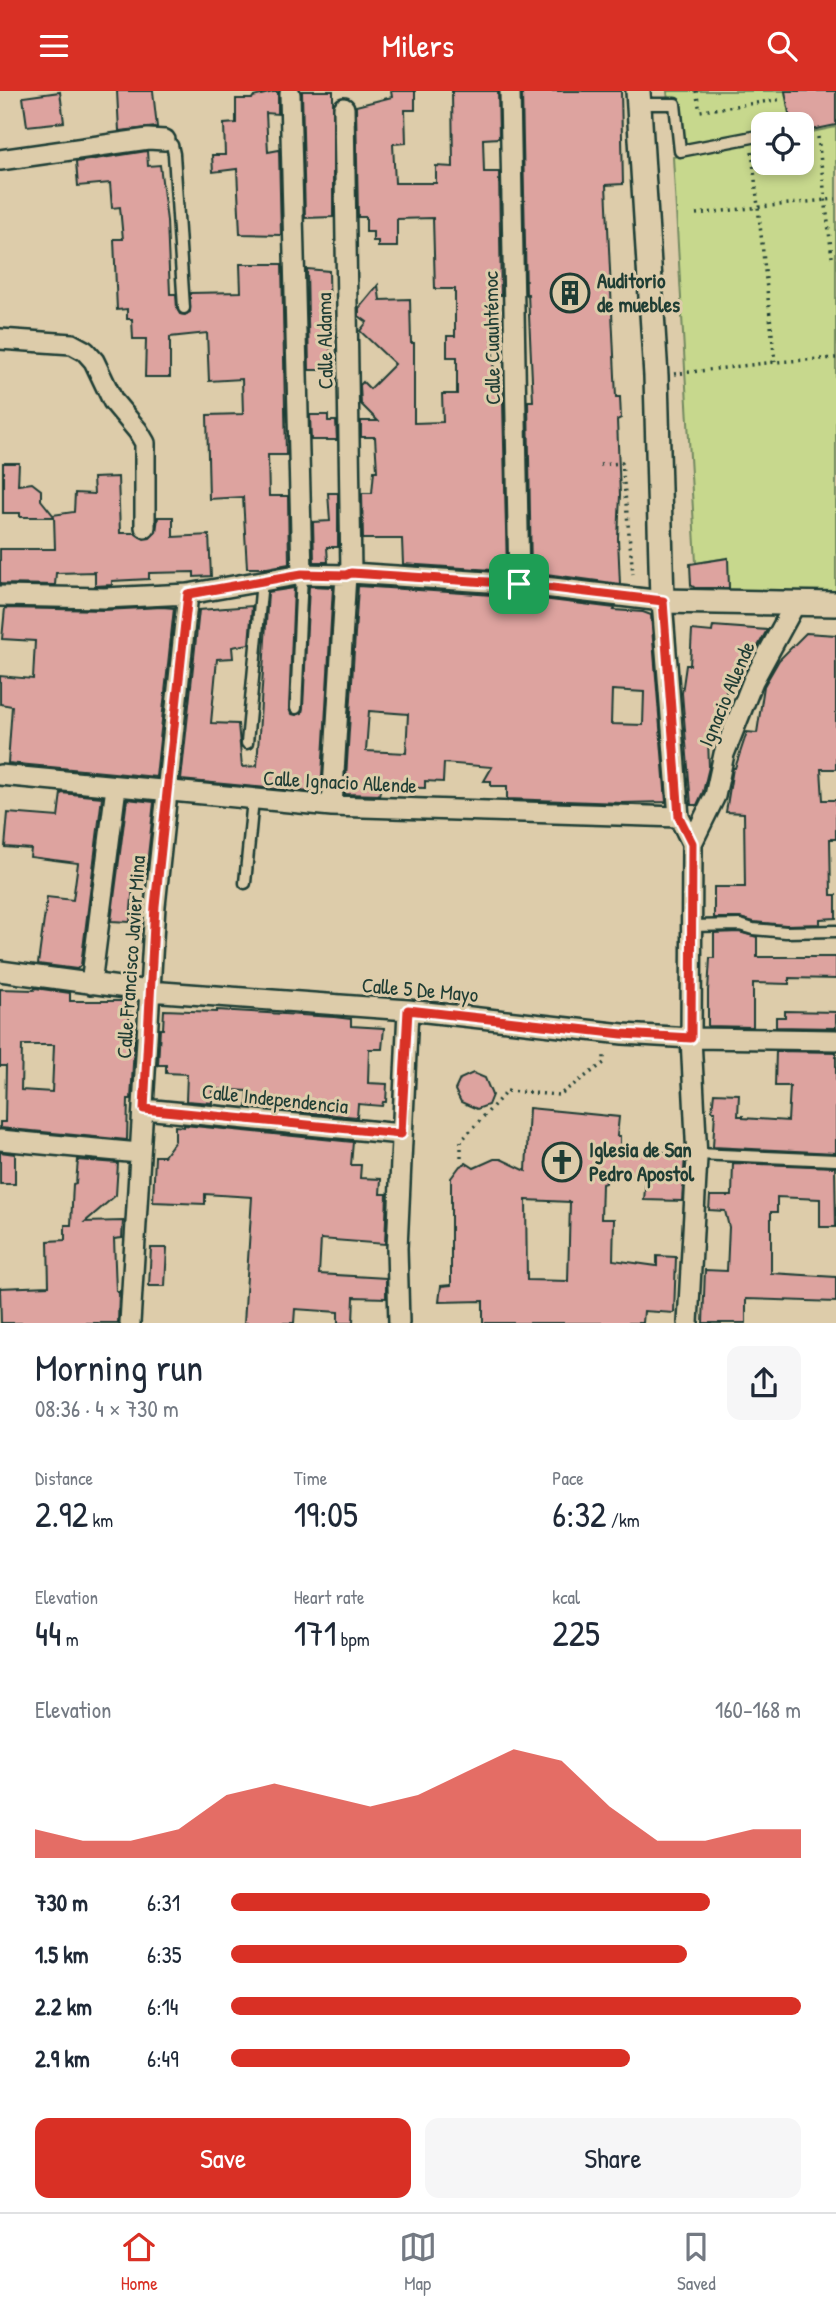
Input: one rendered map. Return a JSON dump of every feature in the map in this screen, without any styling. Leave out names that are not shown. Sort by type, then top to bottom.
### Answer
[{"type":"street","name":"Calle Cuauhtémoc","points":[[510,91],[519,584]]},
{"type":"street","points":[[289,94],[302,574]]},
{"type":"street","points":[[638,97],[656,376],[663,601],[679,817],[692,843],[691,1038],[697,1154],[688,1323]]},
{"type":"street","name":"Calle Aldama","points":[[344,108],[349,574]]},
{"type":"street","points":[[0,160],[148,139],[165,140]]},
{"type":"street","points":[[0,339],[72,344],[85,351],[94,361],[113,401],[145,443],[145,527]]},
{"type":"street","points":[[0,596],[104,598],[188,594],[302,574],[349,574],[519,584],[663,601],[836,604]]},
{"type":"street","points":[[332,806],[349,574]]},
{"type":"street","name":"Calle Francisco Javier Mina","points":[[130,1323],[149,991],[166,790],[188,594]]},
{"type":"street","name":"Ignacio Allende","points":[[692,843],[715,796],[724,754],[753,681],[795,604]]},
{"type":"street","name":"Calle Ignacio Allende","points":[[0,775],[332,806],[679,817]]},
{"type":"street","points":[[91,984],[116,787]]},
{"type":"street","name":"Calle 5 De Mayo","points":[[0,971],[149,991],[408,1010],[605,1032],[691,1038],[836,1040]]},
{"type":"street","points":[[399,1323],[397,1248],[408,1010]]},
{"type":"street","name":"Calle Independencia","points":[[144,1109],[401,1134]]},
{"type":"street","points":[[0,1140],[139,1153]]},
{"type":"lane","points":[[638,97],[675,104],[680,151],[751,137]]},
{"type":"lane","points":[[165,140],[172,145],[174,154],[184,308]]},
{"type":"lane","points":[[296,708],[302,574]]},
{"type":"lane","points":[[247,743],[262,581]]},
{"type":"lane","points":[[245,883],[253,799]]},
{"type":"lane","points":[[691,926],[724,924],[786,932],[836,931]]},
{"type":"lane","points":[[697,1154],[836,1160]]},
{"type":"path","points":[[696,91],[700,111],[783,99]]},
{"type":"path","points":[[818,137],[832,257]]},
{"type":"path","points":[[755,175],[775,362]]},
{"type":"path","points":[[696,214],[836,199]]},
{"type":"path","points":[[656,376],[836,358]]},
{"type":"path","points":[[600,465],[622,463],[632,574]]},
{"type":"path","points":[[461,1157],[461,1141],[507,1091],[559,1095],[604,1063],[605,1032]]},
{"type":"green space","points":[[667,91],[785,91],[789,112],[751,112],[751,131],[685,145],[682,112],[669,111]]},
{"type":"green space","points":[[836,127],[836,593],[729,591],[727,558],[696,563],[673,157],[751,143],[751,175],[814,175],[814,132]]},
{"type":"building","points":[[117,91],[153,91],[157,127],[119,131]]},
{"type":"building","points":[[302,91],[333,91],[333,217],[305,218]]},
{"type":"building","points":[[391,91],[415,91],[415,110],[405,110],[406,143],[393,144],[395,183],[436,183],[436,166],[453,167],[452,91],[498,91],[499,138],[483,139],[484,172],[499,172],[501,295],[491,295],[494,383],[502,382],[507,571],[403,564],[402,539],[363,539],[362,493],[372,493],[374,471],[377,471],[375,437],[361,437],[361,421],[378,421],[361,404],[360,385],[363,382],[370,389],[395,364],[360,331],[367,322],[359,316],[359,308],[378,285],[380,300],[410,299],[411,343],[414,343],[414,423],[443,422],[442,394],[457,394],[457,357],[447,357],[447,336],[455,336],[455,289],[435,289],[433,218],[397,219],[397,247],[378,247],[378,241],[373,241],[373,232],[366,232],[366,217],[358,217],[356,106],[392,97]]},
{"type":"building","points":[[522,91],[621,91],[623,184],[606,185],[616,397],[620,397],[621,418],[617,420],[620,584],[531,572],[528,401],[533,401],[526,294]]},
{"type":"building","points":[[785,91],[836,91],[836,125],[814,130],[814,112],[789,112]]},
{"type":"building","points":[[60,92],[64,122],[27,126],[23,97]]},
{"type":"building","points":[[278,92],[278,114],[266,113],[268,152],[279,150],[281,235],[240,234],[237,169],[213,172],[212,155],[225,155],[224,124],[236,123],[236,99],[252,99]]},
{"type":"building","points":[[147,151],[148,166],[160,165],[167,221],[170,294],[176,294],[180,314],[190,312],[190,293],[241,292],[240,264],[282,264],[286,455],[268,455],[269,496],[288,496],[289,564],[247,568],[243,497],[209,499],[207,415],[243,414],[242,379],[209,381],[207,333],[170,337],[170,377],[145,377],[146,339],[133,339],[132,319],[127,319],[127,309],[117,310],[114,239],[123,239],[120,207],[112,208],[110,183],[78,186],[76,162]]},
{"type":"building","points":[[307,269],[329,271],[331,374],[327,370],[309,370]]},
{"type":"building","points":[[310,415],[328,415],[328,421],[336,421],[337,440],[311,440]]},
{"type":"building","points":[[3,463],[19,463],[18,485],[32,483],[41,490],[41,500],[53,515],[74,512],[75,493],[94,494],[93,478],[118,477],[120,533],[134,533],[144,539],[150,538],[156,532],[158,517],[173,517],[173,537],[209,535],[211,576],[194,577],[194,572],[149,573],[149,579],[112,581],[112,585],[95,586],[95,572],[56,573],[55,585],[0,584],[0,549],[55,549],[54,517],[20,517],[20,513],[3,513]]},
{"type":"building","points":[[328,493],[338,493],[338,547],[327,547],[328,562],[314,562],[313,522],[330,521]]},
{"type":"building","points":[[728,558],[729,588],[695,588],[691,585],[690,564]]},
{"type":"building","points":[[309,586],[333,587],[321,793],[181,780],[199,610],[252,606],[249,644],[232,647],[233,658],[217,659],[211,723],[238,724],[242,767],[257,766],[268,592],[294,588],[289,708],[291,714],[296,715],[302,713],[303,708]]},
{"type":"building","points":[[358,586],[493,595],[493,600],[533,603],[534,598],[651,615],[666,802],[507,799],[507,786],[491,786],[491,781],[484,781],[492,767],[444,763],[443,782],[425,781],[425,788],[381,787],[379,795],[345,794]],"holes":[[[612,690],[644,692],[643,725],[611,724]],[[369,711],[408,714],[406,753],[366,751]]]},
{"type":"building","points":[[5,608],[105,610],[174,608],[156,777],[8,763],[12,706],[0,704],[0,676],[33,679],[35,641],[2,639]]},
{"type":"building","points":[[713,626],[767,630],[741,677],[727,676],[724,720],[718,736],[708,739],[709,767],[703,792],[697,805],[691,805],[682,693],[686,665],[690,665],[692,630],[712,632]]},
{"type":"building","points":[[806,633],[836,635],[836,769],[821,769],[823,800],[836,800],[836,839],[830,839],[831,895],[836,895],[836,918],[820,919],[820,924],[786,925],[740,918],[714,918],[714,887],[745,887],[744,813],[726,812],[733,768],[747,732],[757,733],[764,686],[779,660]]},
{"type":"building","points":[[61,793],[102,797],[81,965],[77,969],[38,964],[47,897],[73,900],[78,863],[30,857],[31,849],[5,847],[8,813],[58,817]]},
{"type":"building","points":[[127,799],[154,802],[146,874],[134,873],[130,922],[111,921]]},
{"type":"building","points":[[739,932],[757,937],[757,957],[836,957],[836,979],[789,978],[789,984],[753,983],[753,1027],[708,1026],[710,958],[714,958],[714,933]]},
{"type":"building","points":[[0,989],[70,993],[70,1001],[130,1001],[129,1028],[135,1029],[127,1140],[0,1128],[0,1122],[5,1122],[6,1066],[0,1066]],"holes":[[[22,1045],[54,1045],[52,1092],[21,1090]]]},
{"type":"building","points":[[164,1010],[217,1010],[334,1017],[351,1019],[351,1026],[384,1028],[382,1049],[369,1049],[368,1083],[387,1084],[386,1102],[383,1102],[382,1106],[358,1104],[357,1117],[247,1107],[248,1091],[213,1089],[212,1103],[186,1101],[187,1074],[166,1073],[166,1065],[158,1065]]},
{"type":"building","points":[[785,1011],[836,1012],[836,1028],[776,1027],[776,1017],[785,1017]]},
{"type":"building","points":[[776,1051],[836,1052],[836,1153],[713,1147],[714,1093],[739,1094],[738,1116],[743,1118],[788,1121],[790,1086],[775,1086]]},
{"type":"building","points":[[473,1073],[485,1078],[492,1095],[488,1105],[477,1109],[461,1102],[455,1090],[460,1079]]},
{"type":"building","points":[[529,1108],[619,1117],[617,1136],[620,1136],[620,1147],[685,1155],[682,1201],[644,1200],[646,1178],[605,1174],[605,1183],[602,1184],[601,1219],[614,1219],[613,1260],[657,1266],[657,1256],[676,1257],[674,1313],[644,1311],[643,1323],[483,1323],[483,1301],[439,1302],[441,1286],[451,1285],[451,1178],[460,1166],[466,1163],[474,1168],[494,1159],[501,1159],[526,1171]],"holes":[[[526,1200],[570,1202],[568,1281],[527,1280]]]},
{"type":"building","points":[[175,1126],[353,1142],[351,1165],[361,1165],[360,1178],[381,1179],[380,1194],[387,1194],[385,1244],[321,1239],[319,1274],[386,1278],[386,1298],[354,1297],[353,1323],[338,1323],[338,1312],[295,1309],[294,1323],[244,1323],[252,1197],[205,1194],[205,1204],[153,1202],[155,1156],[164,1156],[175,1141]]},
{"type":"building","points":[[0,1152],[15,1154],[15,1184],[0,1184]]},
{"type":"building","points":[[78,1160],[118,1163],[116,1195],[85,1222],[123,1221],[122,1238],[114,1239],[116,1291],[119,1291],[118,1323],[1,1323],[0,1288],[49,1286],[48,1241],[65,1240],[65,1225],[71,1225],[73,1184],[76,1183]]},
{"type":"building","points":[[733,1163],[835,1167],[836,1227],[820,1227],[820,1199],[777,1197],[777,1212],[771,1212],[771,1273],[836,1277],[836,1302],[746,1299],[746,1323],[703,1323],[705,1270],[727,1271],[729,1227],[725,1211],[709,1210],[710,1196],[732,1196]]},
{"type":"building","points":[[151,1248],[167,1248],[165,1286],[149,1286]]},
{"type":"place","name":"Auditorio de muebles","points":[[570,293]]},
{"type":"place","name":"Iglesia de San Pedro Apostol","points":[[562,1162]]},
{"type":"route","points":[[351,573],[519,584],[663,601],[679,817],[692,843],[691,1038],[622,1034],[408,1010],[401,1134],[144,1109],[155,906],[188,594],[302,574],[351,573]]}]
